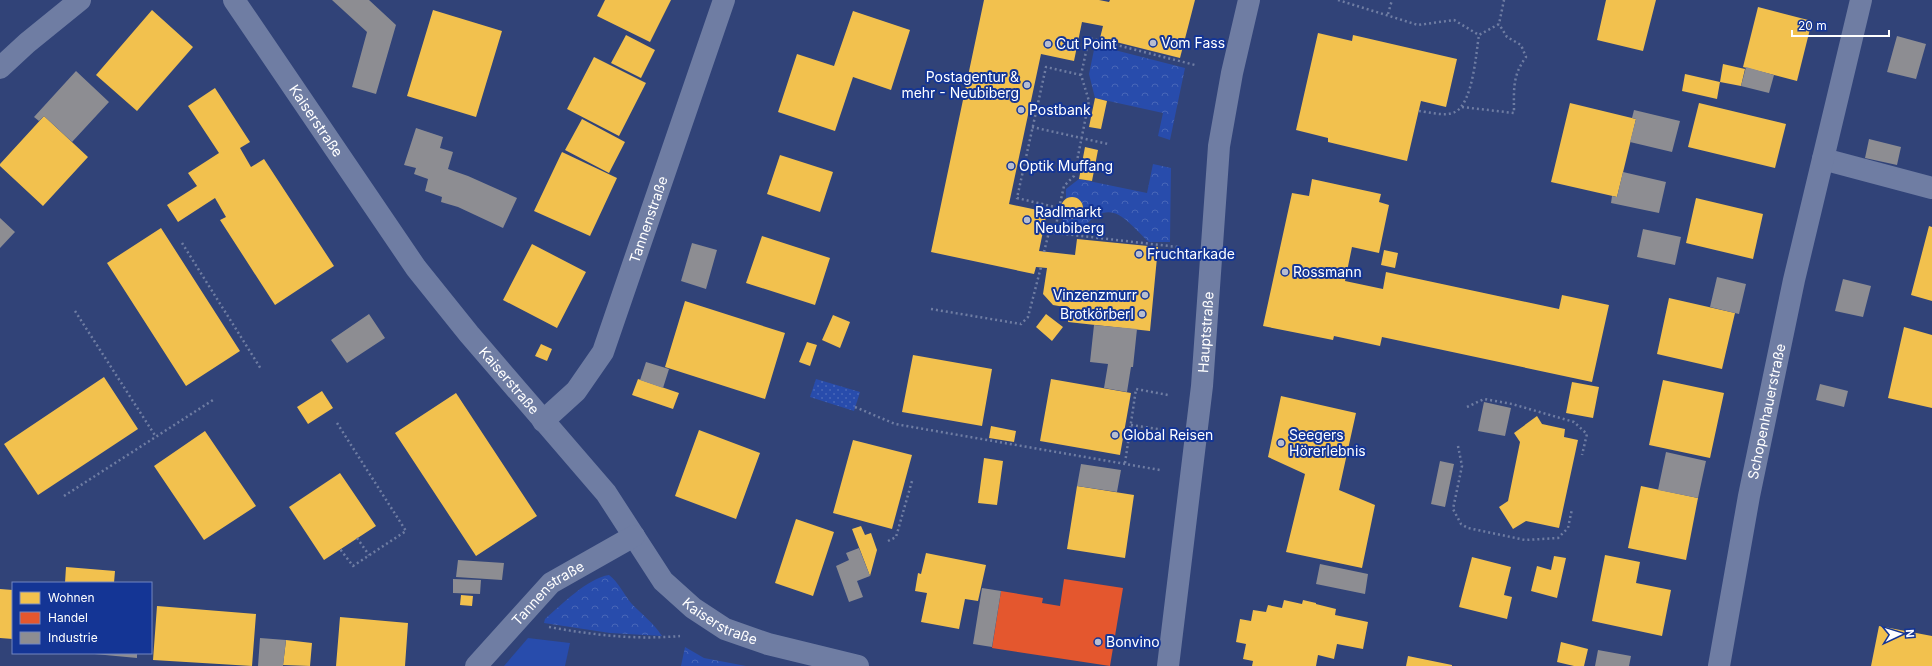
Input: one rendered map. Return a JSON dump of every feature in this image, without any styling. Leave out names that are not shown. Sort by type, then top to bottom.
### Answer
[{"type":"street","points":[[0,68],[80,0]]},
{"type":"street","name":"Kaiserstraße","points":[[234,0],[416,268],[543,421],[606,493],[663,581],[693,608],[725,629],[768,644],[858,666]]},
{"type":"street","name":"Tannenstraße","points":[[543,421],[576,391],[603,352],[724,0]]},
{"type":"street","name":"Hauptstraße","points":[[1168,666],[1202,386],[1220,146],[1232,73],[1249,0]]},
{"type":"street","name":"Schopenhauerstraße","points":[[1719,666],[1749,496],[1794,280],[1861,0]]},
{"type":"street","points":[[1823,159],[1932,188]]},
{"type":"street","name":"Tannenstraße","points":[[476,666],[551,583],[634,536]]},
{"type":"path","points":[[1338,0],[1388,14],[1418,25],[1454,20],[1479,35]]},
{"type":"path","points":[[1388,14],[1392,0]]},
{"type":"path","points":[[1462,107],[1514,113],[1514,84],[1518,67],[1526,57],[1521,45],[1507,37],[1499,24],[1504,0]]},
{"type":"path","points":[[1479,35],[1499,24]]},
{"type":"path","points":[[1418,111],[1443,114],[1454,113],[1462,107],[1474,76],[1479,35]]},
{"type":"path","points":[[1055,233],[1064,186],[1074,176],[1089,101],[1081,75],[1089,38],[1195,65]]},
{"type":"path","points":[[1059,208],[1017,198],[1046,67],[1081,75]]},
{"type":"path","points":[[1032,127],[1108,144]]},
{"type":"path","points":[[1044,252],[1049,232],[1178,247]]},
{"type":"path","points":[[182,243],[261,369]]},
{"type":"path","points":[[931,309],[1007,323],[1021,324],[1028,317],[1040,267]]},
{"type":"path","points":[[74,311],[156,437]]},
{"type":"path","points":[[1125,463],[1136,389],[1168,395]]},
{"type":"path","points":[[1467,408],[1484,399],[1512,404],[1574,422],[1587,434],[1582,455]]},
{"type":"path","points":[[64,496],[214,400]]},
{"type":"path","points":[[855,407],[895,424],[1160,470]]},
{"type":"path","points":[[337,423],[406,531],[353,566],[340,549]]},
{"type":"path","points":[[1131,425],[1165,430]]},
{"type":"path","points":[[1458,446],[1462,466],[1453,509],[1462,524],[1468,528],[1526,540],[1558,538],[1568,528],[1572,509]]},
{"type":"path","points":[[888,541],[896,537],[912,481]]},
{"type":"path","points":[[357,538],[370,555]]},
{"type":"path","points":[[516,622],[590,634],[650,639],[680,636]]},
{"type":"green space","points":[[1095,45],[1185,68],[1170,140],[1158,136],[1163,113],[1095,98],[1089,74]]},
{"type":"green space","points":[[1153,164],[1171,168],[1170,242],[1149,242],[1126,220],[1111,212],[1103,213],[1094,218],[1084,227],[1063,224],[1063,215],[1070,219],[1078,217],[1083,211],[1083,204],[1079,200],[1075,198],[1066,199],[1066,189],[1079,179],[1147,193]]},
{"type":"green space","points":[[816,379],[860,392],[854,411],[810,397]]},
{"type":"green space","points":[[609,575],[631,603],[651,622],[662,636],[610,633],[544,623],[545,619],[575,593],[592,581]]},
{"type":"green space","points":[[528,638],[570,643],[565,666],[504,666]]},
{"type":"green space","points":[[685,647],[704,658],[746,666],[681,666]]},
{"type":"building: Wohnen","points":[[605,0],[671,0],[650,42],[597,16]]},
{"type":"building: Wohnen","points":[[984,0],[1099,0],[1109,2],[1110,0],[1195,0],[1180,58],[1100,38],[1103,26],[1082,22],[1074,61],[1041,54],[1009,204],[1047,212],[1039,251],[1075,255],[1077,239],[1158,247],[1150,331],[1068,322],[1070,308],[1053,305],[1043,294],[1047,268],[1036,267],[1034,274],[931,252]]},
{"type":"building: Wohnen","points":[[1606,0],[1656,0],[1643,51],[1597,40]]},
{"type":"building: Wohnen","points":[[1758,7],[1812,21],[1797,81],[1743,67]]},
{"type":"building: Wohnen","points":[[152,10],[193,47],[137,111],[96,75]]},
{"type":"building: Wohnen","points":[[433,10],[502,31],[476,117],[407,96]]},
{"type":"building: Wohnen","points":[[853,11],[910,30],[891,90],[853,77],[835,131],[778,112],[797,54],[834,66]]},
{"type":"building: Wohnen","points":[[1318,33],[1352,41],[1353,35],[1457,59],[1446,107],[1421,101],[1407,161],[1328,142],[1328,138],[1296,130]]},
{"type":"building: Wohnen","points":[[626,35],[655,50],[641,78],[611,63]]},
{"type":"building: Wohnen","points":[[594,57],[646,83],[619,136],[567,109]]},
{"type":"building: Wohnen","points":[[1723,64],[1745,69],[1741,86],[1720,82]]},
{"type":"building: Wohnen","points":[[1685,74],[1720,82],[1717,99],[1682,91]]},
{"type":"building: Wohnen","points":[[215,88],[250,142],[240,148],[251,167],[264,159],[334,266],[275,305],[220,220],[226,217],[215,198],[178,222],[167,205],[197,186],[188,173],[219,153],[188,106]]},
{"type":"building: Wohnen","points":[[1095,98],[1107,101],[1101,129],[1089,127]]},
{"type":"building: Wohnen","points":[[1570,103],[1636,119],[1617,197],[1551,182]]},
{"type":"building: Wohnen","points":[[1699,103],[1786,124],[1775,168],[1688,147]]},
{"type":"building: Wohnen","points":[[44,116],[88,157],[43,206],[0,166],[0,164]]},
{"type":"building: Wohnen","points":[[582,119],[625,142],[609,173],[565,150]]},
{"type":"building: Wohnen","points":[[1085,147],[1098,150],[1092,181],[1079,179]]},
{"type":"building: Wohnen","points":[[562,152],[617,178],[590,236],[534,211]]},
{"type":"building: Wohnen","points":[[780,155],[833,172],[820,212],[767,194]]},
{"type":"building: Wohnen","points":[[1312,179],[1381,194],[1379,202],[1389,205],[1379,253],[1352,247],[1345,281],[1383,289],[1386,272],[1559,309],[1562,295],[1609,305],[1592,382],[1382,337],[1380,346],[1334,336],[1333,340],[1263,326],[1292,193],[1309,196]]},
{"type":"building: Wohnen","points":[[1072,197],[1080,200],[1083,208],[1080,216],[1072,219],[1064,216],[1061,208],[1064,200]]},
{"type":"building: Wohnen","points":[[1696,198],[1763,214],[1753,259],[1686,243]]},
{"type":"building: Wohnen","points":[[1929,226],[1932,227],[1932,301],[1911,295]]},
{"type":"building: Wohnen","points":[[161,228],[240,351],[186,386],[107,263]]},
{"type":"building: Wohnen","points":[[762,236],[830,258],[815,305],[746,283]]},
{"type":"building: Wohnen","points":[[532,244],[586,272],[557,328],[503,300]]},
{"type":"building: Wohnen","points":[[1384,250],[1398,253],[1395,268],[1381,265]]},
{"type":"building: Wohnen","points":[[1669,298],[1735,313],[1722,369],[1657,354]]},
{"type":"building: Wohnen","points":[[685,301],[785,333],[765,399],[665,367]]},
{"type":"building: Wohnen","points":[[1046,314],[1063,327],[1052,341],[1036,327]]},
{"type":"building: Wohnen","points":[[833,315],[850,322],[840,348],[822,340]]},
{"type":"building: Wohnen","points":[[1904,327],[1932,335],[1932,408],[1888,398]]},
{"type":"building: Wohnen","points":[[807,342],[817,345],[810,366],[799,362]]},
{"type":"building: Wohnen","points":[[541,344],[552,349],[547,361],[535,356]]},
{"type":"building: Wohnen","points":[[913,355],[992,369],[982,426],[902,412]]},
{"type":"building: Wohnen","points":[[104,377],[138,429],[38,495],[4,444]]},
{"type":"building: Wohnen","points":[[638,379],[679,393],[673,409],[632,395]]},
{"type":"building: Wohnen","points":[[1051,379],[1131,393],[1120,455],[1040,441]]},
{"type":"building: Wohnen","points":[[1663,380],[1724,393],[1710,458],[1649,445]]},
{"type":"building: Wohnen","points":[[1572,382],[1599,387],[1593,418],[1566,413]]},
{"type":"building: Wohnen","points":[[322,391],[333,408],[308,424],[297,407]]},
{"type":"building: Wohnen","points":[[456,393],[537,516],[476,556],[395,433]]},
{"type":"building: Wohnen","points":[[1281,396],[1356,413],[1339,490],[1375,505],[1362,568],[1286,552],[1305,474],[1268,457]]},
{"type":"building: Wohnen","points":[[1537,416],[1542,424],[1565,429],[1564,437],[1578,440],[1559,528],[1526,521],[1513,529],[1499,507],[1508,501],[1520,442],[1514,433]]},
{"type":"building: Wohnen","points":[[991,426],[1016,431],[1014,442],[989,438]]},
{"type":"building: Wohnen","points":[[699,430],[760,453],[736,519],[675,496]]},
{"type":"building: Wohnen","points":[[205,431],[256,506],[204,540],[154,466]]},
{"type":"building: Wohnen","points":[[853,440],[912,455],[892,529],[833,513]]},
{"type":"building: Wohnen","points":[[984,458],[1003,461],[997,505],[978,503]]},
{"type":"building: Wohnen","points":[[340,473],[376,526],[324,560],[289,507]]},
{"type":"building: Wohnen","points":[[1077,486],[1134,495],[1125,558],[1067,549]]},
{"type":"building: Wohnen","points":[[1641,486],[1698,498],[1686,560],[1628,548]]},
{"type":"building: Wohnen","points":[[796,519],[834,532],[813,596],[775,583]]},
{"type":"building: Wohnen","points":[[861,526],[865,535],[871,533],[877,550],[870,576],[852,529]]},
{"type":"building: Wohnen","points":[[926,553],[986,565],[978,601],[965,599],[959,629],[921,622],[927,593],[915,591],[918,573],[921,574]]},
{"type":"building: Wohnen","points":[[1605,555],[1640,562],[1636,583],[1671,590],[1662,636],[1592,621]]},
{"type":"building: Wohnen","points":[[1554,556],[1566,558],[1557,598],[1531,591],[1537,566],[1551,570]]},
{"type":"building: Wohnen","points":[[1472,557],[1511,567],[1504,595],[1512,597],[1507,619],[1459,607]]},
{"type":"building: Wohnen","points":[[66,567],[115,571],[114,582],[65,582]]},
{"type":"building: Wohnen","points":[[0,589],[12,590],[12,639],[0,638]]},
{"type":"building: Wohnen","points":[[461,595],[473,596],[472,606],[460,605]]},
{"type":"building: Wohnen","points":[[1284,600],[1302,604],[1303,600],[1316,603],[1336,609],[1335,615],[1368,622],[1363,649],[1337,644],[1334,659],[1318,655],[1316,666],[1252,666],[1253,661],[1243,659],[1246,644],[1236,642],[1240,619],[1251,621],[1253,610],[1266,612],[1268,605],[1282,608]]},
{"type":"building: Wohnen","points":[[157,606],[256,614],[252,666],[153,660]]},
{"type":"building: Wohnen","points":[[340,617],[408,623],[405,666],[336,666]]},
{"type":"building: Wohnen","points":[[1879,626],[1932,636],[1932,666],[1871,666]]},
{"type":"building: Wohnen","points":[[286,640],[312,643],[310,666],[283,665]]},
{"type":"building: Wohnen","points":[[1561,642],[1588,649],[1584,666],[1574,666],[1557,662]]},
{"type":"building: Wohnen","points":[[1408,656],[1452,665],[1452,666],[1406,666]]},
{"type":"building: Handel","points":[[1064,579],[1123,588],[1110,666],[992,648],[1001,591],[1043,598],[1042,603],[1060,606]]},
{"type":"building: Industrie","points":[[332,0],[369,0],[396,25],[376,94],[352,87],[367,32]]},
{"type":"building: Industrie","points":[[1897,36],[1926,44],[1916,79],[1887,72]]},
{"type":"building: Industrie","points":[[1746,67],[1774,75],[1769,93],[1741,86]]},
{"type":"building: Industrie","points":[[76,71],[109,102],[72,142],[44,116],[39,121],[34,117]]},
{"type":"building: Industrie","points":[[1634,110],[1680,121],[1672,152],[1630,142],[1636,119],[1632,118]]},
{"type":"building: Industrie","points":[[416,128],[443,137],[440,148],[453,152],[448,169],[468,176],[517,198],[503,228],[458,207],[441,202],[442,197],[425,191],[428,179],[414,174],[416,168],[404,165]]},
{"type":"building: Industrie","points":[[1869,139],[1901,147],[1897,165],[1865,158]]},
{"type":"building: Industrie","points":[[1623,172],[1666,182],[1659,213],[1611,203],[1612,196],[1617,197]]},
{"type":"building: Industrie","points":[[0,218],[15,232],[0,248]]},
{"type":"building: Industrie","points":[[1643,229],[1681,237],[1675,265],[1637,257]]},
{"type":"building: Industrie","points":[[692,243],[717,250],[706,289],[681,281]]},
{"type":"building: Industrie","points":[[1717,277],[1746,284],[1739,314],[1710,307]]},
{"type":"building: Industrie","points":[[1843,279],[1871,286],[1863,317],[1835,311]]},
{"type":"building: Industrie","points":[[369,314],[385,338],[347,363],[331,340]]},
{"type":"building: Industrie","points":[[1094,325],[1137,329],[1133,367],[1131,367],[1127,392],[1104,388],[1108,364],[1090,362]]},
{"type":"building: Industrie","points":[[646,362],[669,369],[663,388],[640,380]]},
{"type":"building: Industrie","points":[[1820,384],[1848,391],[1844,407],[1816,400]]},
{"type":"building: Industrie","points":[[1484,402],[1511,408],[1505,436],[1478,431]]},
{"type":"building: Industrie","points":[[1666,452],[1706,461],[1698,498],[1658,490]]},
{"type":"building: Industrie","points":[[1440,461],[1454,464],[1445,507],[1431,504]]},
{"type":"building: Industrie","points":[[1081,464],[1121,470],[1117,492],[1077,486]]},
{"type":"building: Industrie","points":[[859,548],[870,576],[857,581],[863,597],[849,602],[836,566],[849,560],[846,553]]},
{"type":"building: Industrie","points":[[458,560],[504,563],[502,580],[456,577]]},
{"type":"building: Industrie","points":[[1320,564],[1368,574],[1365,594],[1316,584]]},
{"type":"building: Industrie","points":[[453,579],[481,580],[480,594],[453,593]]},
{"type":"building: Industrie","points":[[982,588],[1001,591],[992,647],[973,644]]},
{"type":"building: Industrie","points":[[260,638],[286,640],[283,666],[258,666]]},
{"type":"building: Industrie","points":[[1598,650],[1631,656],[1629,666],[1595,666]]},
{"type":"building: Industrie","points":[[95,654],[137,654],[137,658]]},
{"type":"place","name":"Vom Fass","points":[[1153,43]]},
{"type":"place","name":"Cut Point","points":[[1048,44]]},
{"type":"place","name":"Postagentur & mehr - Neubiberg","points":[[1027,85]]},
{"type":"place","name":"Postbank","points":[[1021,110]]},
{"type":"place","name":"Optik Muffang","points":[[1011,166]]},
{"type":"place","name":"Radlmarkt Neubiberg","points":[[1027,220]]},
{"type":"place","name":"Fruchtarkade","points":[[1139,254]]},
{"type":"place","name":"Rossmann","points":[[1285,272]]},
{"type":"place","name":"Vinzenzmurr","points":[[1145,295]]},
{"type":"place","name":"Brotkörberl","points":[[1142,314]]},
{"type":"place","name":"Global Reisen","points":[[1115,435]]},
{"type":"place","name":"Seegers Hörerlebnis","points":[[1281,443]]},
{"type":"place","name":"Bonvino","points":[[1098,642]]}]
